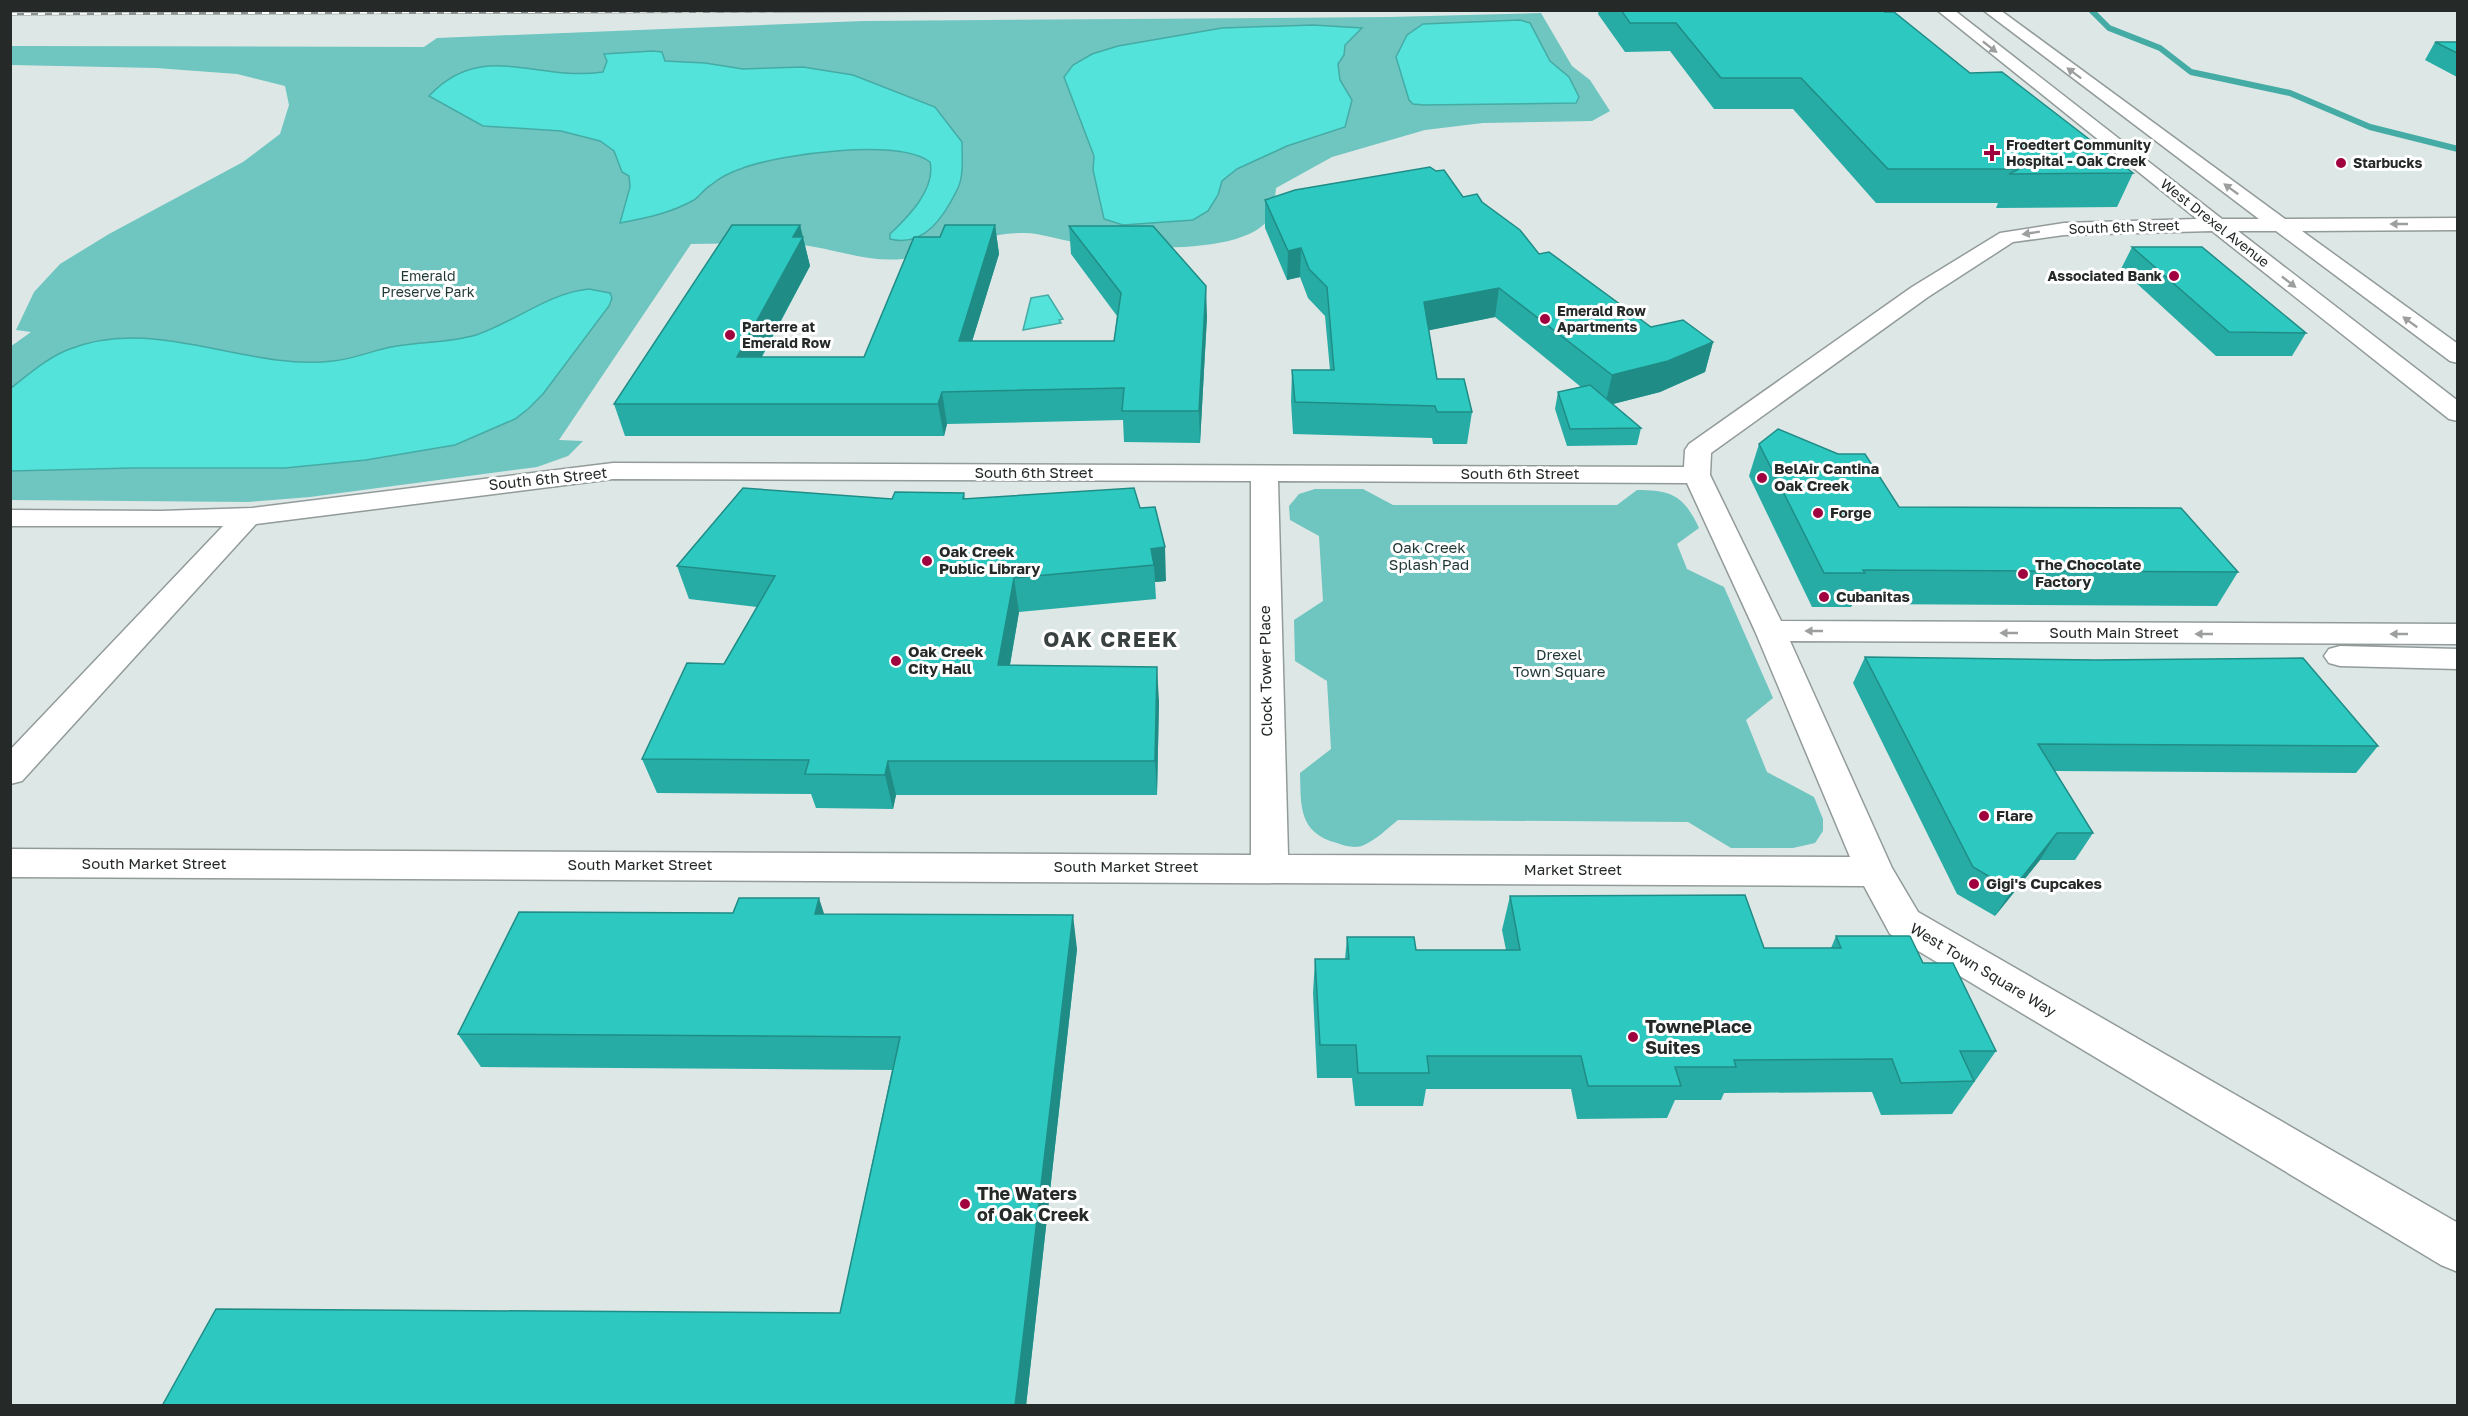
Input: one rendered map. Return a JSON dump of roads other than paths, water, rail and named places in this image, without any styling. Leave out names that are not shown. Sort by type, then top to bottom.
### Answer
[{"type":"street","name":"West Drexel Avenue","points":[[1944,10],[2457,414]]},
{"type":"street","points":[[1990,10],[2457,356]]},
{"type":"street","name":"South 6th Street","points":[[10,518],[248,516],[330,508],[536,478],[613,471],[1696,475],[1698,450],[1976,256],[2007,237],[2034,232],[2215,224],[2457,224]]},
{"type":"street","name":"South 6th Street","points":[[1976,256],[2070,244],[2339,246]]},
{"type":"street","name":"Clock Tower Place","points":[[1264,474],[1270,868]]},
{"type":"street","name":"West Town Square Way","points":[[1696,475],[1775,642],[1875,872],[1904,923],[2457,1249]]},
{"type":"street","points":[[10,772],[248,516]]},
{"type":"street","name":"South Main Street","points":[[1775,642],[2457,634]]},
{"type":"street","name":"South Main Street","points":[[1775,642],[2457,659]]},
{"type":"street","name":"South Market Street","points":[[10,863],[1270,868]]},
{"type":"street","name":"Market Street","points":[[1270,868],[1875,872]]},
{"type":"waterway","points":[[2091,10],[2109,28],[2160,48],[2191,72],[2290,93],[2370,127],[2458,149]]},
{"type":"railway","points":[[10,14],[1080,10]]},
{"type":"place","name":"Froedtert Community Hospital - Oak Creek","points":[[1992,153]]},
{"type":"place","name":"Starbucks","points":[[2341,163]]},
{"type":"place","name":"Associated Bank","points":[[2174,276]]},
{"type":"place","name":"Emerald Row Apartments","points":[[1545,319]]},
{"type":"place","name":"Parterre at Emerald Row","points":[[730,335]]},
{"type":"place","name":"BelAir Cantina Oak Creek","points":[[1762,478]]},
{"type":"place","name":"Forge","points":[[1818,513]]},
{"type":"place","name":"Oak Creek Public Library","points":[[927,561]]},
{"type":"place","name":"The Chocolate Factory","points":[[2023,574]]},
{"type":"place","name":"Cubanitas","points":[[1824,597]]},
{"type":"place","name":"Oak Creek City Hall","points":[[896,661]]},
{"type":"place","name":"Flare","points":[[1984,816]]},
{"type":"place","name":"Gigi's Cupcakes","points":[[1974,884]]},
{"type":"place","name":"TownePlace Suites","points":[[1633,1037]]},
{"type":"place","name":"The Waters of Oak Creek","points":[[965,1204]]},
{"type":"district","name":"OAK CREEK","points":[[1111,640]]},
{"type":"park label","name":"Emerald Preserve Park","points":[[428,284]]},
{"type":"park label","name":"Oak Creek Splash Pad","points":[[1429,556]]},
{"type":"park label","name":"Drexel Town Square","points":[[1559,664]]}]
